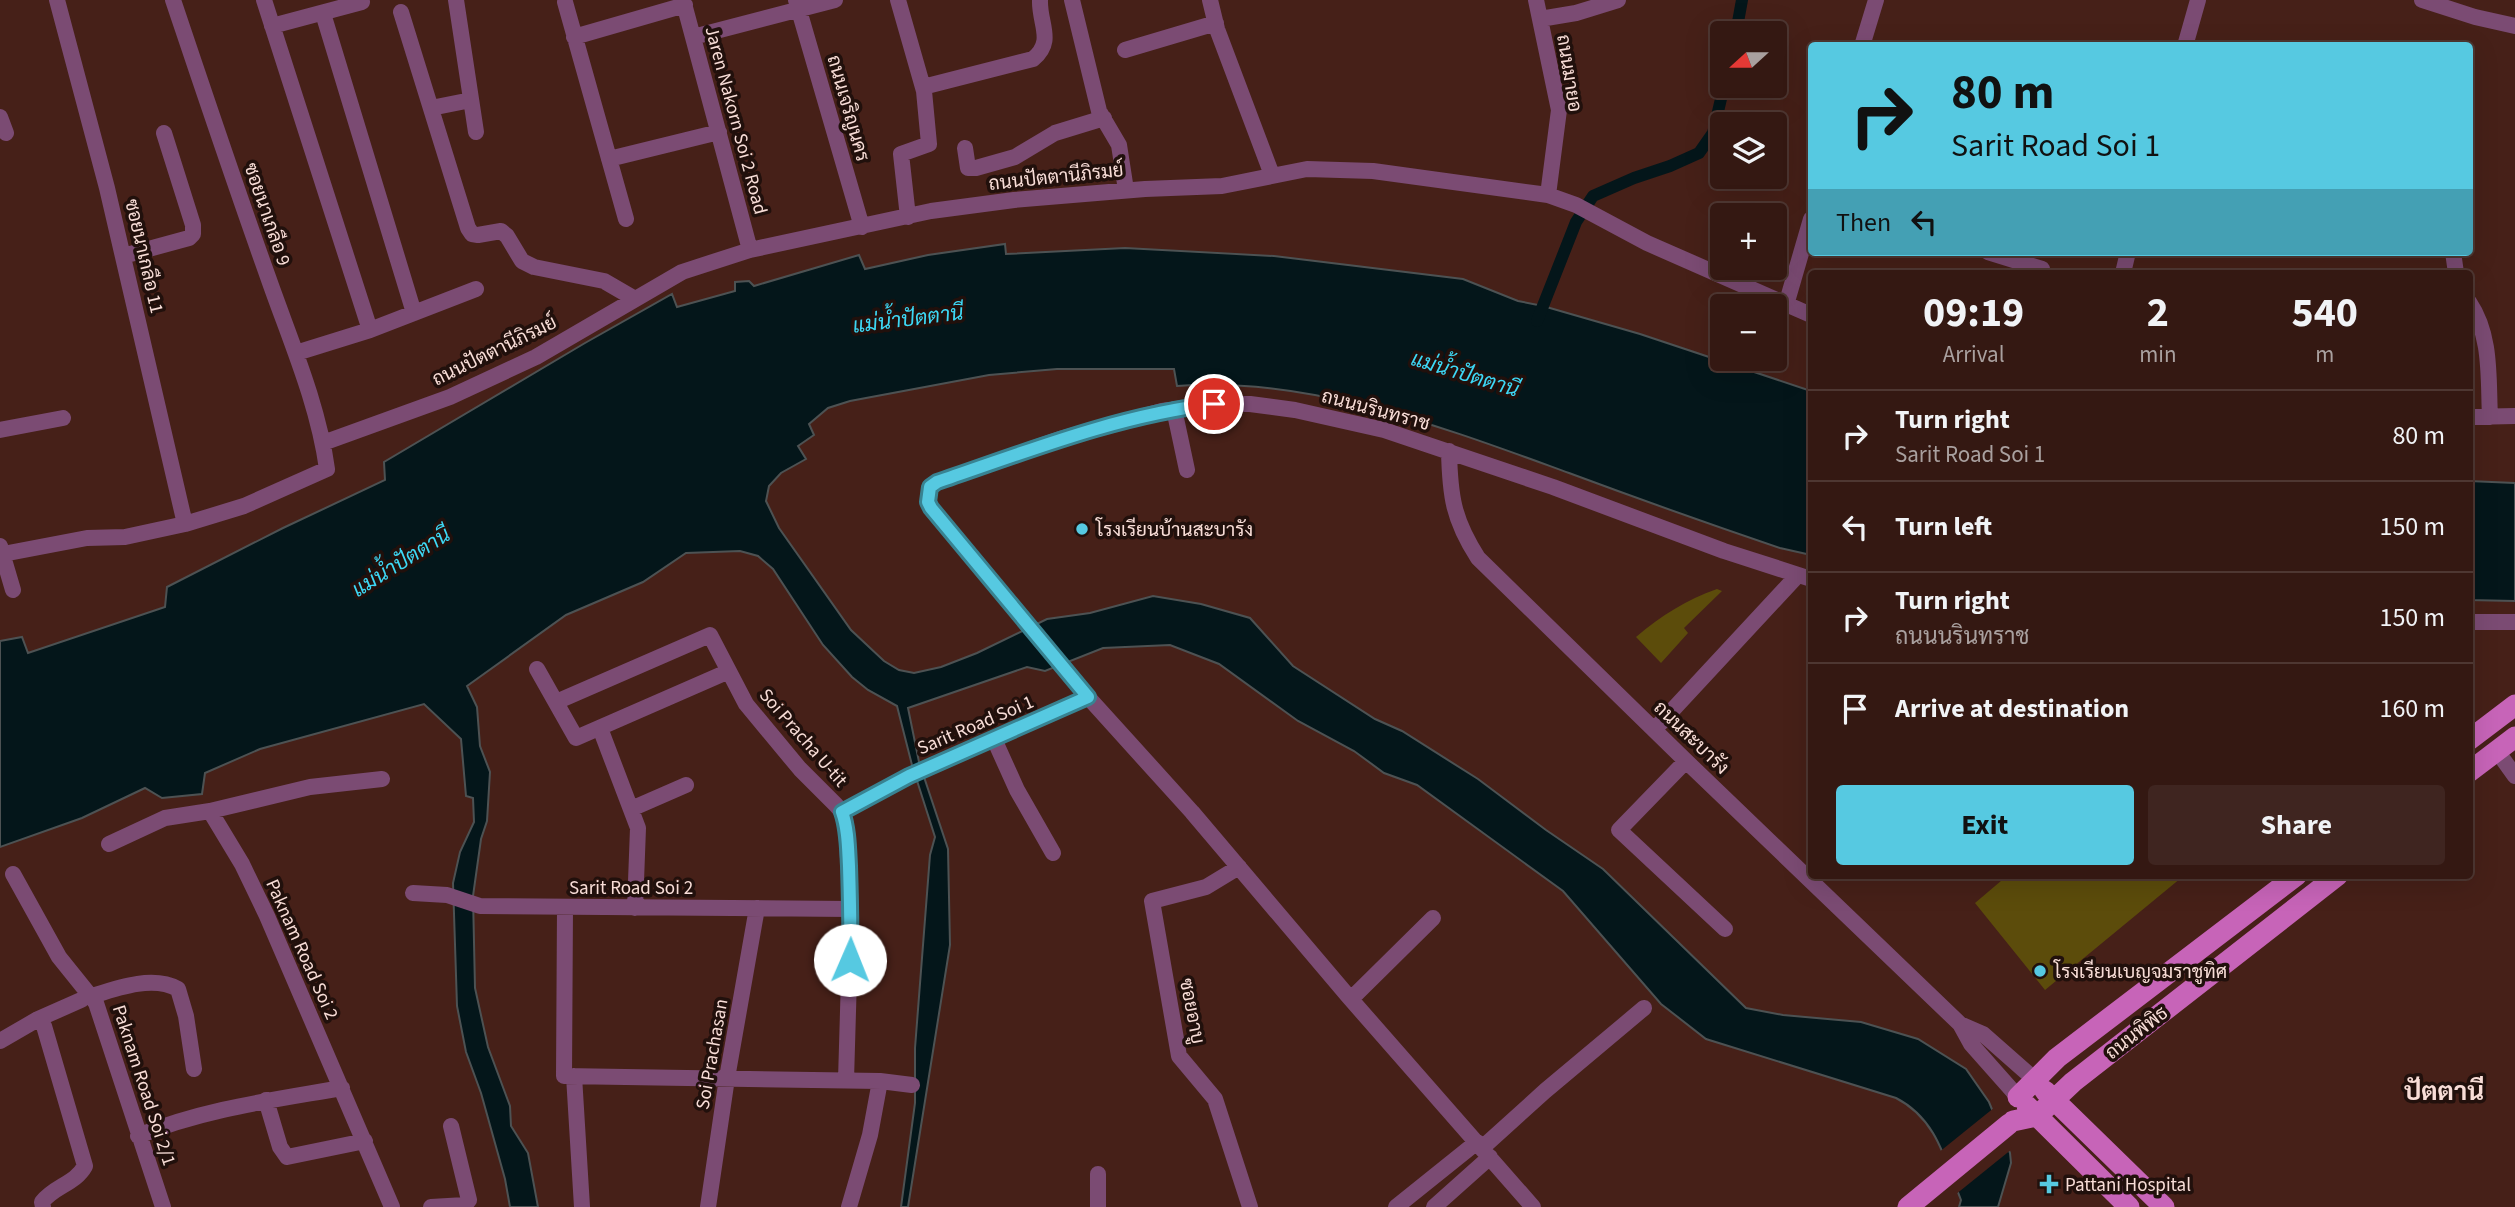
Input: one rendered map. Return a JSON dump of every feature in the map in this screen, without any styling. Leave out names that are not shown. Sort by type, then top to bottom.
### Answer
[{"type":"main road","points":[[2497,751],[2475,735],[2515,705]]},
{"type":"main road","points":[[2473,769],[2515,737]]},
{"type":"main road","name":"ถนนพิพิธ","points":[[2037,1116],[2216,969],[2333,879]]},
{"type":"main road","points":[[2285,881],[2291,912]]},
{"type":"main road","name":"ถนนพิพิธ","points":[[2018,1097],[2057,1058],[2285,881]]},
{"type":"main road","points":[[2200,949],[2216,969]]},
{"type":"main road","points":[[2034,1079],[2164,1207]]},
{"type":"main road","points":[[2011,1123],[2018,1097],[2129,1207]]},
{"type":"main road","points":[[1908,1207],[2011,1123],[2037,1116]]},
{"type":"street","name":"ซอยนาเกลือ 11","points":[[57,0],[123,256],[185,524]]},
{"type":"street","name":"ซอยนาเกลือ 9","points":[[173,0],[296,353],[323,443],[327,469],[244,506],[185,524]]},
{"type":"street","points":[[264,0],[370,330]]},
{"type":"street","points":[[456,0],[476,132]]},
{"type":"street","points":[[693,37],[797,5],[835,0]]},
{"type":"street","points":[[898,0],[923,87],[929,144],[901,154],[908,217]]},
{"type":"street","points":[[923,87],[1033,59],[1045,48],[1040,0]]},
{"type":"street","points":[[1072,0],[1099,111],[1119,145],[1126,190]]},
{"type":"street","points":[[1210,0],[1272,175]]},
{"type":"street","name":"ถนนมายอ","points":[[1536,0],[1559,110],[1548,195]]},
{"type":"street","points":[[1540,19],[1576,13],[1618,0]]},
{"type":"street","points":[[1863,42],[1876,0]]},
{"type":"street","points":[[2186,42],[2198,0]]},
{"type":"street","points":[[2422,0],[2475,18],[2515,26]]},
{"type":"street","points":[[272,26],[362,1]]},
{"type":"street","points":[[565,2],[626,219]]},
{"type":"street","points":[[574,37],[684,2]]},
{"type":"street","name":"Jaren Nakorn Soi 2 Road","points":[[684,2],[750,250]]},
{"type":"street","name":"ถนนเจริญนคร","points":[[797,5],[862,227]]},
{"type":"street","points":[[401,12],[472,234],[501,231],[522,261],[534,267],[604,281],[635,299]]},
{"type":"street","points":[[325,20],[414,313]]},
{"type":"street","points":[[1125,50],[1216,23]]},
{"type":"street","points":[[431,108],[471,100]]},
{"type":"street","points":[[0,117],[6,133]]},
{"type":"street","points":[[965,148],[968,168],[976,168],[1015,157],[1055,133],[1104,118]]},
{"type":"street","points":[[609,159],[719,132]]},
{"type":"street","points":[[123,256],[188,238],[193,234],[193,225],[164,134]]},
{"type":"street","name":"ถนนปัตตานีภิรมย์","points":[[323,443],[450,397],[536,357],[682,272],[750,250],[908,217],[1014,200],[1126,190],[1222,186],[1307,169],[1373,171],[1548,195],[1576,205],[1647,243],[1761,294]]},
{"type":"street","points":[[1787,302],[1808,229]]},
{"type":"street","points":[[2006,266],[2042,269]]},
{"type":"street","points":[[296,353],[370,330],[476,289]]},
{"type":"street","name":"ถนนปัตตานีภิรมย์","points":[[1787,305],[1808,314]]},
{"type":"street","points":[[2473,308],[2485,335],[2490,417]]},
{"type":"street","name":"ถนนนรินทราช","points":[[1088,697],[931,508],[928,495],[930,487],[1060,439],[1174,409],[1214,404],[1251,404],[1295,410],[1384,430],[1804,577]]},
{"type":"street","points":[[1174,409],[1187,470]]},
{"type":"street","points":[[2473,417],[2515,416]]},
{"type":"street","points":[[0,430],[63,418]]},
{"type":"street","name":"ถนนสะบารัง","points":[[1449,451],[1450,495],[1465,538],[1478,558],[1808,879]]},
{"type":"street","points":[[13,590],[1,550],[87,538],[125,537],[185,524]]},
{"type":"street","points":[[1654,730],[1804,577]]},
{"type":"street","points":[[2473,622],[2515,622]]},
{"type":"street","name":"Soi Pracha U-tit","points":[[556,702],[710,635],[746,704],[800,769],[842,812],[846,825],[851,909],[846,1080]]},
{"type":"street","points":[[537,669],[576,738],[727,672]]},
{"type":"street","points":[[1088,697],[1533,1207]]},
{"type":"street","name":"Sarit Road Soi 1","points":[[842,812],[917,772],[1088,697]]},
{"type":"street","points":[[600,728],[638,828],[635,908]]},
{"type":"street","points":[[994,739],[1017,790],[1053,853]]},
{"type":"street","points":[[2497,751],[2515,776]]},
{"type":"street","points":[[1686,761],[1619,830],[1725,929]]},
{"type":"street","points":[[108,844],[165,818],[210,811],[310,787],[382,779]]},
{"type":"street","points":[[631,809],[686,785]]},
{"type":"street","name":"Paknam Road Soi 2","points":[[210,811],[242,864],[267,916],[391,1207]]},
{"type":"street","name":"ซอยอาบู","points":[[1239,867],[1206,887],[1152,901],[1179,1056],[1215,1099],[1250,1207]]},
{"type":"street","name":"Paknam Road Soi 2/1","points":[[13,874],[59,957],[82,988],[86,998],[96,1003],[163,1207]]},
{"type":"street","name":"ถนนสะบารัง","points":[[1808,879],[1959,1024]]},
{"type":"street","name":"Sarit Road Soi 2","points":[[413,893],[447,895],[480,906],[851,909]]},
{"type":"street","points":[[565,908],[569,1076],[582,1207]]},
{"type":"street","name":"Soi Prachasan","points":[[708,1207],[727,1078],[757,908]]},
{"type":"street","points":[[1351,999],[1433,918]]},
{"type":"street","points":[[0,1041],[38,1019],[86,998],[139,984],[172,985],[178,989],[186,1016],[194,1069]]},
{"type":"street","points":[[1434,1207],[1483,1149],[1545,1091],[1644,1008]]},
{"type":"street","points":[[1959,1024],[1983,1034],[2034,1079]]},
{"type":"street","points":[[1959,1024],[1971,1044],[2018,1097]]},
{"type":"street","points":[[43,1207],[42,1202],[49,1193],[71,1182],[81,1174],[85,1166],[44,1026]]},
{"type":"street","points":[[569,1076],[846,1080],[912,1085]]},
{"type":"street","points":[[849,1207],[870,1135],[880,1081]]},
{"type":"street","points":[[138,1136],[266,1100],[342,1088]]},
{"type":"street","points":[[266,1100],[280,1147],[287,1157],[365,1141]]},
{"type":"street","points":[[431,1207],[465,1205],[469,1200],[451,1126]]},
{"type":"street","points":[[1396,1207],[1483,1149]]},
{"type":"street","points":[[1098,1174],[1098,1207]]},
{"type":"shaded area","points":[[1717,589],[1722,591],[1684,628],[1688,633],[1661,663],[1636,637],[1675,609]]},
{"type":"shaded area","points":[[2003,879],[2180,879],[2045,990],[1975,903]]},
{"type":"water","name":"แม่น้ำปัตตานี","points":[[1005,244],[1006,254],[1125,248],[1274,256],[1463,279],[1518,301],[1640,334],[1710,357],[1710,371],[1751,371],[1808,390],[1808,554],[1753,539],[1426,423],[1327,397],[1277,389],[1227,385],[1177,386],[1174,369],[1057,369],[989,375],[850,401],[828,408],[809,424],[814,435],[798,446],[806,459],[781,473],[769,486],[766,501],[779,528],[851,630],[884,661],[899,670],[914,673],[941,667],[1047,619],[1090,613],[1153,596],[1201,604],[1250,618],[1293,666],[1375,719],[1402,731],[1478,779],[1603,869],[1746,1008],[1783,1015],[1861,1022],[1918,1039],[1966,1069],[1989,1102],[2010,1153],[2011,1163],[1998,1207],[1959,1207],[1961,1200],[1938,1142],[1921,1117],[1910,1107],[1896,1098],[1706,1039],[1661,1004],[1563,891],[1417,785],[1384,773],[1354,751],[1298,721],[1219,664],[1170,645],[1103,648],[1045,671],[1027,667],[908,708],[919,762],[948,849],[950,945],[908,1207],[901,1207],[915,1103],[915,1048],[930,855],[935,837],[897,706],[868,690],[852,677],[823,645],[773,569],[758,556],[740,551],[686,553],[643,582],[566,615],[467,686],[477,707],[480,746],[490,772],[487,821],[481,839],[473,896],[475,988],[488,1047],[510,1106],[511,1126],[528,1153],[538,1207],[510,1207],[481,1093],[466,1052],[457,1006],[453,883],[460,852],[474,822],[473,798],[466,796],[461,739],[424,704],[260,749],[205,773],[202,794],[162,798],[145,788],[82,818],[0,847],[0,641],[22,637],[28,653],[165,607],[167,587],[385,480],[384,462],[672,294],[677,307],[735,291],[735,282],[749,281],[754,286],[859,255],[865,269],[928,255]]},
{"type":"water","points":[[2473,481],[2515,483],[2515,601],[2473,600]]},
{"type":"pier","points":[[1995,1107],[2012,1149],[1955,1195],[1938,1153]]},
{"type":"waterway","points":[[1738,21],[1742,0]]},
{"type":"waterway","points":[[1537,321],[1576,222],[1593,196],[1699,153],[1713,133],[1721,98]]},
{"type":"place","name":"โรงเรียนบ้านสะบารัง","points":[[1082,529]]},
{"type":"place","name":"โรงเรียนเบญจมราชูทิศ","points":[[2040,971]]},
{"type":"place","name":"Pattani Hospital","points":[[2049,1184]]},
{"type":"district","name":"ปัตตานี","points":[[2444,1091]]},
{"type":"route","points":[[850,960],[848,846],[842,812],[909,776],[1088,697],[931,508],[928,502],[930,487],[937,482],[1060,439],[1162,411],[1214,404]]}]
